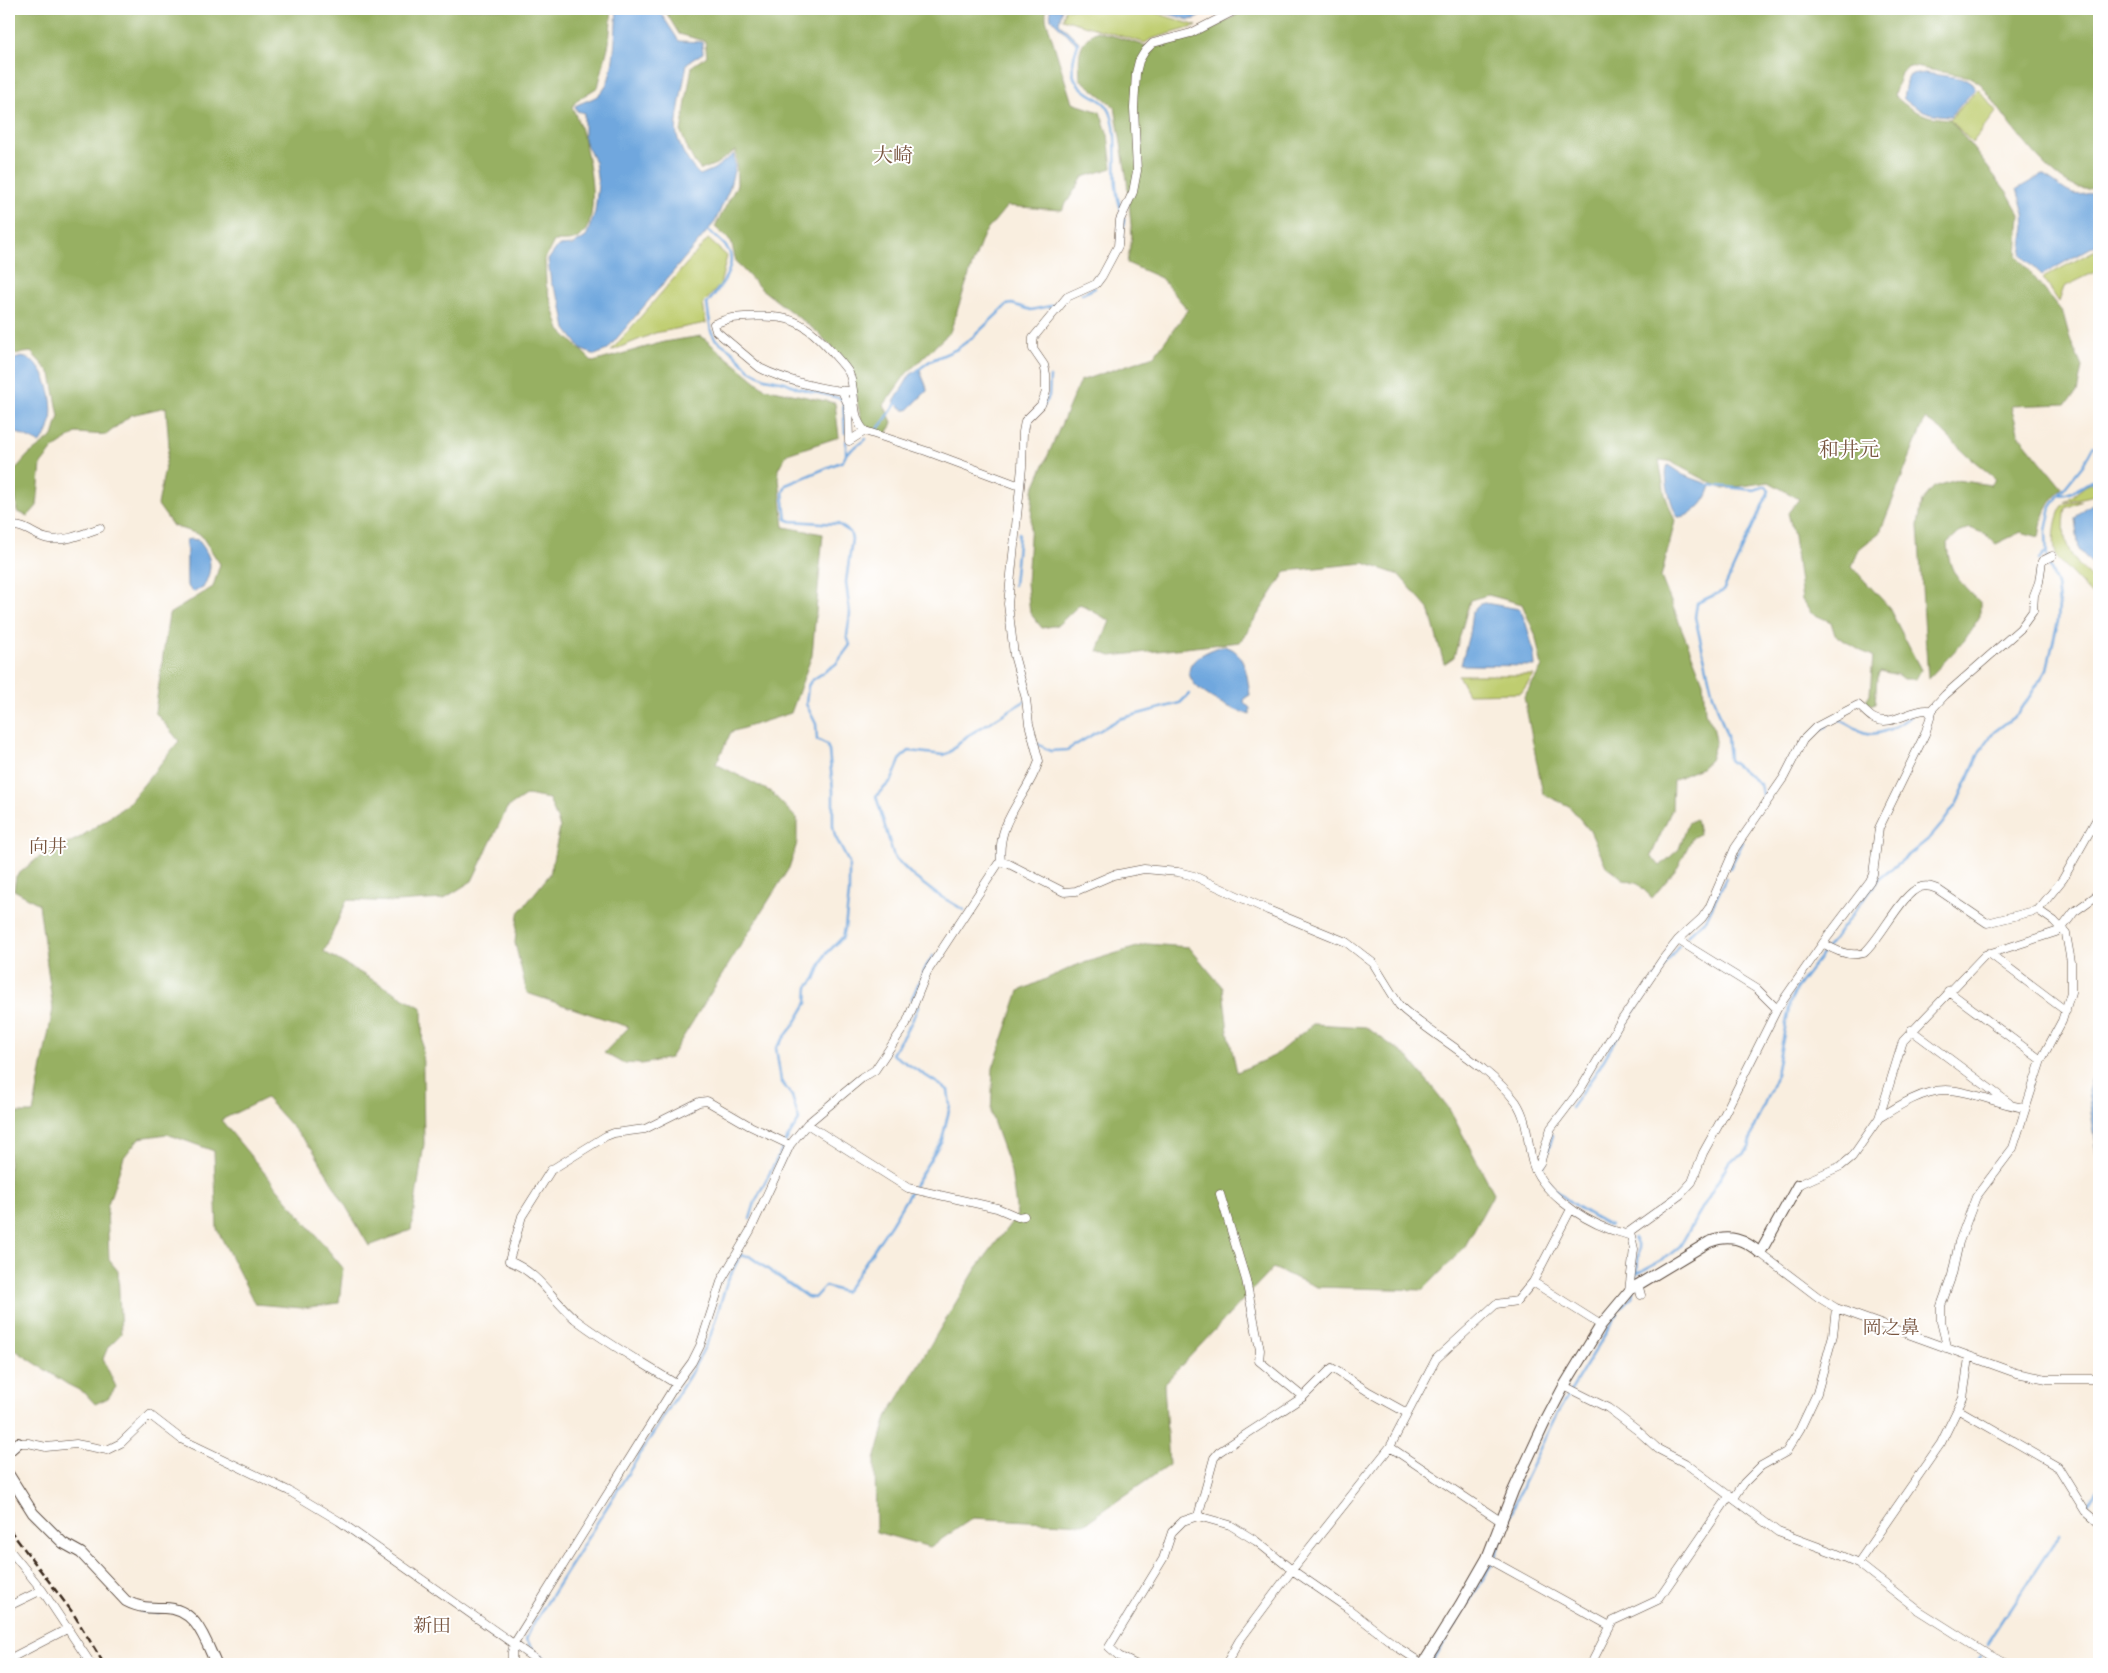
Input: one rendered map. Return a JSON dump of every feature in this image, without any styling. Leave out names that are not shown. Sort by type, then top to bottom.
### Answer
[{"type":"street","points":[[512,1664],[514,1644],[676,1384],[692,1362],[700,1346],[722,1279],[750,1230],[787,1144],[807,1124],[862,1078],[875,1070],[906,1024],[927,972],[1000,862],[999,848],[1008,816],[1038,762],[1029,724],[1026,699],[1014,655],[1008,615],[1025,421],[1041,405],[1046,392],[1044,365],[1033,349],[1033,338],[1067,297],[1090,288],[1102,276],[1118,246],[1123,212],[1133,192],[1137,171],[1134,108],[1136,73],[1144,51],[1153,43],[1191,33],[1238,9]]},
{"type":"street","points":[[852,391],[809,385],[760,368],[716,331],[714,324],[732,318],[787,319],[795,322],[817,336],[848,372],[852,391],[859,426],[864,431],[926,451],[1020,486]]},
{"type":"street","points":[[842,391],[848,404],[849,441],[864,431]]},
{"type":"street","points":[[9,527],[17,525],[51,540],[100,528]]},
{"type":"street","points":[[1628,1232],[1666,1206],[1692,1182],[1703,1154],[1777,1009],[1827,945],[1870,881],[1873,874],[1879,828],[1925,734],[1934,708],[2020,629],[2033,611],[2040,566],[2042,561],[2048,558]]},
{"type":"street","points":[[1535,1170],[1540,1163],[1553,1124],[1580,1090],[1619,1024],[1678,940],[1702,918],[1709,908],[1740,840],[1784,776],[1802,740],[1808,734],[1858,705],[1875,719],[1886,721],[1918,710],[1928,710],[1931,715]]},
{"type":"street","points":[[1827,945],[1851,954],[1864,953],[1916,889],[1928,886],[1937,889],[1987,923],[2038,910],[2062,879],[2099,815]]},
{"type":"street","points":[[1000,862],[1009,864],[1064,892],[1076,891],[1127,871],[1144,869],[1178,872],[1209,882],[1268,910],[1346,942],[1373,963],[1404,1010],[1481,1068],[1515,1102],[1523,1114],[1535,1170],[1544,1184],[1571,1209],[1598,1224],[1628,1232],[1634,1245],[1634,1287],[1641,1295]]},
{"type":"street","points":[[1760,1253],[1798,1185],[1847,1162],[1862,1144],[1879,1118],[1903,1041],[1911,1030],[1985,955],[2056,932],[2062,928],[2074,912],[2099,894]]},
{"type":"street","points":[[1946,1348],[1941,1322],[1941,1306],[1952,1275],[1960,1242],[1976,1197],[2013,1148],[2041,1060],[2062,1022],[2071,992],[2071,962],[2066,934],[2062,928],[2038,910]]},
{"type":"street","points":[[1678,940],[1757,990],[1777,1009]]},
{"type":"street","points":[[1989,954],[2066,1011]]},
{"type":"street","points":[[1948,991],[2041,1060]]},
{"type":"street","points":[[1911,1030],[2015,1107]]},
{"type":"street","points":[[1879,1118],[1915,1099],[1936,1091],[1949,1090],[2025,1108]]},
{"type":"street","points":[[676,1384],[588,1329],[566,1310],[538,1278],[509,1261],[518,1226],[551,1170],[606,1136],[614,1133],[645,1129],[659,1124],[699,1102],[707,1101],[787,1144]]},
{"type":"street","points":[[807,1124],[911,1189],[997,1208],[1018,1217],[1024,1216]]},
{"type":"street","points":[[1220,1194],[1246,1280],[1258,1336],[1259,1361],[1303,1397]]},
{"type":"street","points":[[1226,1664],[1240,1641],[1292,1570],[1390,1447],[1439,1355],[1496,1304],[1517,1301],[1533,1282],[1571,1209]]},
{"type":"street","points":[[1135,1664],[1119,1656],[1109,1647],[1163,1560],[1172,1532],[1183,1521],[1198,1516],[1230,1525],[1256,1541],[1292,1570],[1423,1664],[1491,1560],[1502,1522],[1526,1461],[1568,1389],[1601,1325],[1634,1287],[1699,1247],[1719,1238],[1728,1237],[1743,1240],[1818,1297],[1836,1308],[1969,1358],[2032,1377],[2099,1380]]},
{"type":"street","points":[[1533,1282],[1601,1325]]},
{"type":"street","points":[[1591,1664],[1610,1626],[1617,1618],[1658,1600],[1744,1483],[1761,1466],[1786,1452],[1800,1429],[1817,1393],[1833,1335],[1836,1308]]},
{"type":"street","points":[[1858,1563],[1941,1443],[1959,1410],[1964,1398],[1969,1358]]},
{"type":"street","points":[[1198,1516],[1214,1458],[1219,1452],[1303,1397],[1332,1368],[1369,1392],[1407,1413]]},
{"type":"street","points":[[1568,1389],[1608,1408],[1658,1449],[1685,1463],[1778,1532],[1858,1563],[1918,1610],[1986,1652],[2010,1664]]},
{"type":"street","points":[[1959,1410],[2058,1467],[2085,1511],[2099,1523]]},
{"type":"street","points":[[9,1452],[13,1443],[28,1443],[46,1447],[76,1444],[107,1450],[121,1443],[150,1415],[187,1442],[288,1491],[339,1520],[542,1664]]},
{"type":"street","points":[[1390,1447],[1502,1522]]},
{"type":"street","points":[[9,1475],[33,1513],[63,1543],[81,1552],[126,1601],[134,1606],[178,1610],[189,1615],[200,1628],[216,1664]]},
{"type":"street","points":[[9,1555],[12,1553],[42,1590],[69,1628],[91,1664]]},
{"type":"street","points":[[1491,1560],[1610,1626]]},
{"type":"street","points":[[9,1606],[42,1590]]},
{"type":"street","points":[[9,1659],[69,1628]]},
{"type":"green space","points":[[9,9],[612,9],[609,43],[598,87],[577,100],[572,107],[582,134],[590,171],[592,208],[589,223],[583,234],[577,239],[554,241],[545,259],[546,285],[560,330],[593,362],[664,342],[701,336],[764,388],[835,403],[839,437],[787,454],[778,469],[784,527],[823,534],[812,655],[791,713],[731,732],[716,764],[771,792],[797,819],[797,843],[789,868],[670,1058],[642,1064],[622,1063],[604,1053],[629,1027],[527,993],[515,943],[518,914],[550,874],[560,827],[549,799],[527,795],[507,808],[472,881],[443,899],[396,902],[347,900],[324,952],[422,1008],[424,1144],[411,1230],[369,1246],[313,1150],[266,1098],[221,1120],[343,1268],[339,1303],[302,1308],[255,1304],[217,1229],[214,1151],[167,1134],[139,1138],[124,1157],[107,1207],[109,1260],[118,1271],[121,1334],[108,1347],[103,1359],[116,1387],[108,1398],[95,1404],[85,1393],[67,1384],[9,1346],[9,1113],[33,1113],[53,1009],[39,904],[14,890],[16,876],[38,858],[79,838],[127,805],[179,741],[155,712],[169,614],[213,587],[220,564],[201,535],[173,526],[158,505],[169,446],[166,407],[131,415],[106,435],[76,433],[54,448],[41,464],[37,506],[28,516],[17,512],[13,472],[28,455],[53,436],[59,416],[51,374],[31,352],[9,355]]},
{"type":"green space","points":[[664,9],[1046,9],[1046,19],[1072,103],[1100,112],[1108,135],[1112,168],[1083,177],[1062,210],[1007,206],[984,234],[950,332],[906,374],[884,405],[892,422],[887,435],[862,425],[850,365],[816,331],[760,288],[736,262],[731,241],[715,227],[737,185],[736,150],[716,164],[701,170],[688,150],[681,132],[692,66],[707,56],[705,41],[679,34]]},
{"type":"green space","points":[[1065,9],[1143,9],[1197,26],[1151,39],[1145,43],[1063,19]]},
{"type":"green space","points":[[1247,9],[2098,9],[2099,186],[2084,189],[2070,184],[2056,175],[2027,146],[1981,84],[1970,77],[1909,66],[1901,73],[1894,95],[1907,106],[1920,113],[1950,119],[2007,192],[2020,215],[2017,256],[2063,313],[2070,339],[2082,367],[2077,393],[2065,404],[2011,406],[2019,435],[2062,488],[2046,510],[2039,537],[2021,532],[1996,544],[1985,534],[1970,528],[1958,533],[1947,543],[1950,562],[1956,576],[1980,602],[1980,616],[1964,641],[1928,679],[1918,526],[1922,501],[1934,487],[1956,480],[1991,485],[1996,479],[1940,429],[1925,419],[1880,532],[1859,549],[1852,567],[1888,606],[1921,670],[1916,679],[1903,679],[1898,675],[1880,671],[1877,678],[1875,704],[1871,705],[1866,700],[1870,694],[1873,656],[1835,635],[1831,622],[1811,613],[1802,600],[1794,536],[1788,513],[1799,499],[1769,482],[1723,489],[1669,461],[1659,460],[1665,495],[1675,521],[1661,577],[1703,682],[1705,712],[1713,726],[1716,741],[1710,760],[1701,768],[1673,780],[1672,809],[1651,856],[1660,866],[1679,849],[1688,823],[1696,819],[1699,834],[1692,838],[1678,867],[1652,898],[1638,884],[1625,880],[1606,866],[1590,831],[1569,806],[1543,794],[1524,697],[1542,667],[1535,634],[1522,604],[1488,595],[1470,600],[1454,657],[1444,664],[1429,609],[1399,575],[1364,563],[1286,571],[1240,642],[1111,656],[1098,651],[1110,621],[1080,604],[1058,625],[1042,628],[1030,613],[1027,583],[1033,490],[1080,381],[1154,356],[1188,310],[1161,278],[1127,263],[1132,236],[1127,180],[1115,107],[1080,79],[1080,51],[1085,40],[1097,31],[1153,48],[1209,31]]},
{"type":"green space","points":[[1978,89],[1997,111],[1972,143],[1950,119]]},
{"type":"green space","points":[[708,239],[727,256],[720,285],[703,304],[706,323],[655,333],[611,351]]},
{"type":"green space","points":[[2099,248],[2099,270],[2064,287],[2059,302],[2043,278]]},
{"type":"green space","points":[[2099,480],[2099,493],[2065,502],[2085,486]]},
{"type":"green space","points":[[2082,501],[2066,508],[2064,522],[2067,543],[2075,560],[2099,586],[2099,602],[2057,558],[2055,553],[2055,532],[2059,512],[2064,505]]},
{"type":"green space","points":[[1458,675],[1534,675],[1521,693],[1468,694]]},
{"type":"green space","points":[[1147,944],[1189,947],[1223,988],[1228,1032],[1237,1072],[1274,1056],[1313,1024],[1366,1027],[1409,1058],[1448,1107],[1494,1193],[1464,1248],[1423,1290],[1317,1287],[1273,1268],[1164,1384],[1169,1465],[1084,1524],[973,1518],[930,1547],[876,1532],[875,1460],[887,1417],[976,1269],[1017,1215],[1011,1171],[991,1115],[993,1068],[1019,991],[1077,965]]},
{"type":"water","points":[[617,9],[658,9],[679,41],[702,42],[703,53],[687,63],[676,129],[678,140],[689,162],[700,175],[714,169],[734,154],[735,167],[729,190],[715,222],[607,350],[595,355],[582,350],[566,329],[561,302],[551,283],[548,260],[558,246],[573,245],[586,237],[595,212],[598,185],[595,162],[584,140],[584,113],[577,111],[575,106],[600,94],[609,78],[615,41]]},
{"type":"water","points":[[1050,9],[1062,9],[1059,23],[1079,42],[1077,44],[1051,19]]},
{"type":"water","points":[[1152,9],[1213,9],[1195,19],[1189,20]]},
{"type":"water","points":[[1925,73],[1966,79],[1972,83],[1975,89],[1951,116],[1925,112],[1903,98],[1906,82],[1910,75]]},
{"type":"water","points":[[2042,175],[2074,194],[2081,195],[2099,190],[2099,243],[2042,275],[2021,255],[2025,226],[2024,213],[2017,189]]},
{"type":"water","points":[[21,357],[31,361],[40,369],[50,395],[51,423],[46,435],[39,443],[9,429],[9,361]]},
{"type":"water","points":[[920,368],[927,391],[908,410],[904,410],[894,402],[910,375]]},
{"type":"water","points":[[1668,465],[1683,475],[1711,485],[1707,496],[1699,507],[1684,516],[1678,517],[1671,499],[1666,476]]},
{"type":"water","points":[[2099,502],[2099,571],[2079,550],[2075,519],[2086,507]]},
{"type":"water","points":[[186,540],[198,540],[203,546],[210,563],[209,575],[203,588],[193,592],[187,586]]},
{"type":"water","points":[[1485,603],[1519,609],[1530,636],[1535,666],[1461,665],[1469,634],[1472,612],[1478,605]]},
{"type":"water","points":[[1222,646],[1236,652],[1244,664],[1250,695],[1245,698],[1244,702],[1250,708],[1250,715],[1235,710],[1206,694],[1195,685],[1190,675],[1191,665],[1201,655]]},
{"type":"water","points":[[2099,1055],[2099,1165],[2088,1091]]},
{"type":"waterway","points":[[1076,42],[1078,44],[1072,68],[1075,80],[1085,91],[1105,104],[1112,118],[1115,130],[1116,186],[1122,211]]},
{"type":"waterway","points":[[1121,248],[1124,219]]},
{"type":"waterway","points":[[707,229],[725,245],[731,258],[725,279],[707,304],[711,331],[715,339],[732,351],[750,370],[765,378],[843,399],[845,433]]},
{"type":"waterway","points":[[1082,294],[1095,288]]},
{"type":"waterway","points":[[918,370],[930,361],[957,349],[973,337],[1007,305],[1012,304],[1031,310],[1055,305]]},
{"type":"waterway","points":[[1043,407],[1049,396],[1050,377]]},
{"type":"waterway","points":[[875,432],[897,402]]},
{"type":"waterway","points":[[847,453],[866,439]]},
{"type":"waterway","points":[[750,1219],[755,1202],[787,1139],[799,1120],[792,1096],[781,1081],[776,1048],[794,1025],[807,1003],[808,987],[815,979],[825,955],[843,937],[845,928],[849,894],[849,863],[835,836],[833,826],[833,790],[829,751],[827,745],[817,740],[816,724],[806,704],[808,686],[811,681],[836,664],[850,645],[847,636],[850,614],[846,582],[852,539],[850,532],[838,524],[791,521],[786,519],[783,493],[786,485],[843,461],[846,455],[846,441]]},
{"type":"waterway","points":[[2059,495],[2083,465],[2093,446]]},
{"type":"waterway","points":[[1635,1283],[1637,1273],[1667,1257],[1680,1246],[1729,1162],[1742,1155],[1749,1148],[1754,1127],[1775,1079],[1790,1003],[1796,989],[1878,880],[1931,837],[1942,824],[1957,803],[1980,751],[1994,732],[2019,713],[2047,669],[2058,621],[2059,604],[2057,585],[2047,559],[2046,531],[2051,507],[2059,495],[2074,491],[2099,477]]},
{"type":"waterway","points":[[1707,485],[1754,490],[1766,486],[1769,491],[1723,591],[1697,603],[1695,617],[1713,695],[1727,736],[1729,760],[1760,784],[1763,799]]},
{"type":"waterway","points":[[1014,585],[1019,533]]},
{"type":"waterway","points":[[2039,560],[2046,552]]},
{"type":"waterway","points":[[1038,744],[1050,751],[1067,750],[1119,719],[1180,703],[1189,694]]},
{"type":"waterway","points":[[964,910],[935,893],[914,877],[894,857],[876,796],[892,780],[901,758],[909,751],[944,755],[950,752],[967,736],[1025,701]]},
{"type":"waterway","points":[[1838,719],[1863,732],[1875,733],[1894,727],[1910,717]]},
{"type":"waterway","points":[[1816,731],[1827,726]]},
{"type":"waterway","points":[[1730,868],[1743,842]]},
{"type":"waterway","points":[[1687,936],[1707,918],[1726,878]]},
{"type":"waterway","points":[[1571,1108],[1599,1068],[1626,1022],[1679,945]]},
{"type":"waterway","points":[[911,1000],[933,956]]},
{"type":"waterway","points":[[741,1256],[749,1256],[807,1297],[814,1298],[825,1286],[844,1292],[848,1288],[891,1224],[942,1140],[950,1106],[948,1090],[892,1054],[911,1023],[919,1005]]},
{"type":"waterway","points":[[1543,1167],[1553,1135]]},
{"type":"waterway","points":[[1542,1172],[1563,1197],[1610,1226]]},
{"type":"waterway","points":[[1634,1238],[1639,1249],[1637,1273]]},
{"type":"waterway","points":[[552,1664],[536,1653],[526,1640],[531,1628],[691,1373],[710,1337],[727,1282],[741,1254]]},
{"type":"waterway","points":[[1621,1308],[1632,1297],[1633,1291]]},
{"type":"waterway","points":[[1431,1664],[1492,1564],[1523,1484],[1555,1417],[1618,1313]]},
{"type":"waterway","points":[[2085,1508],[2099,1486]]},
{"type":"waterway","points":[[1988,1643],[2060,1533]]},
{"type":"waterway","points":[[141,1611],[158,1613]]},
{"type":"waterway","points":[[1974,1664],[1980,1655]]},
{"type":"railway","points":[[9,1529],[73,1613],[104,1664]]},
{"type":"district","name":"大崎","points":[[893,155]]},
{"type":"district","name":"和井元","points":[[1849,449]]},
{"type":"district","name":"向井","points":[[48,846]]},
{"type":"district","name":"岡之鼻","points":[[1891,1327]]},
{"type":"district","name":"新田","points":[[432,1625]]}]
